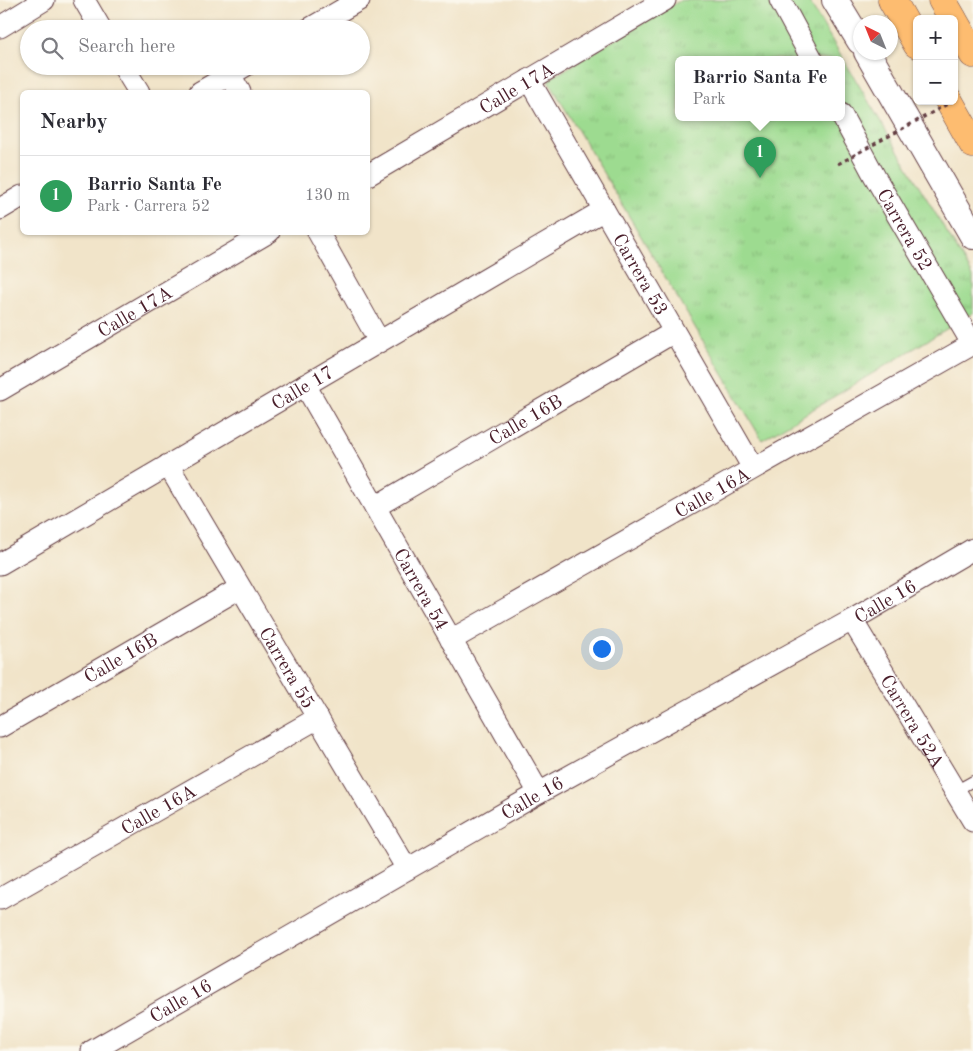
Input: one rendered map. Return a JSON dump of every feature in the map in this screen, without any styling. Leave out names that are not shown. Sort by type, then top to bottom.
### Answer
[{"type":"main road","points":[[892,0],[913,37]]},
{"type":"main road","points":[[942,0],[951,15]]},
{"type":"main road","points":[[958,27],[973,54]]},
{"type":"main road","points":[[953,105],[973,144]]},
{"type":"street","points":[[0,27],[44,0]]},
{"type":"street","points":[[84,0],[96,20]]},
{"type":"street","points":[[325,20],[359,0]]},
{"type":"street","name":"Calle 17A","points":[[370,174],[665,0]]},
{"type":"street","points":[[780,0],[810,56]]},
{"type":"street","points":[[835,0],[853,30]]},
{"type":"street","points":[[872,60],[973,236]]},
{"type":"street","points":[[129,75],[138,90]]},
{"type":"street","points":[[205,90],[238,78]]},
{"type":"street","name":"Carrera 53","points":[[529,80],[753,468]]},
{"type":"street","name":"Carrera 52","points":[[845,121],[875,177],[973,345]]},
{"type":"street","points":[[0,208],[20,197]]},
{"type":"street","name":"Calle 17","points":[[0,564],[604,210]]},
{"type":"street","name":"Calle 17A","points":[[0,390],[264,235]]},
{"type":"street","points":[[320,235],[379,341]]},
{"type":"street","name":"Calle 16B","points":[[375,507],[674,332]]},
{"type":"street","name":"Calle 16A","points":[[451,640],[973,345]]},
{"type":"street","name":"Carrera 54","points":[[305,385],[539,793]]},
{"type":"street","name":"Carrera 55","points":[[168,465],[407,869]]},
{"type":"street","name":"Calle 16","points":[[92,1051],[539,793],[852,620],[973,549]]},
{"type":"street","name":"Calle 16B","points":[[0,727],[240,588]]},
{"type":"street","name":"Carrera 52A","points":[[852,620],[964,786],[973,821]]},
{"type":"street","name":"Calle 16A","points":[[0,899],[318,718]]},
{"type":"path","points":[[838,164],[944,105]]},
{"type":"green space","points":[[681,0],[808,0],[841,56],[675,56],[675,121],[845,121],[845,62],[973,276],[973,313],[762,440],[548,80]]},
{"type":"place","name":"Barrio Santa Fe","points":[[760,178]]}]
